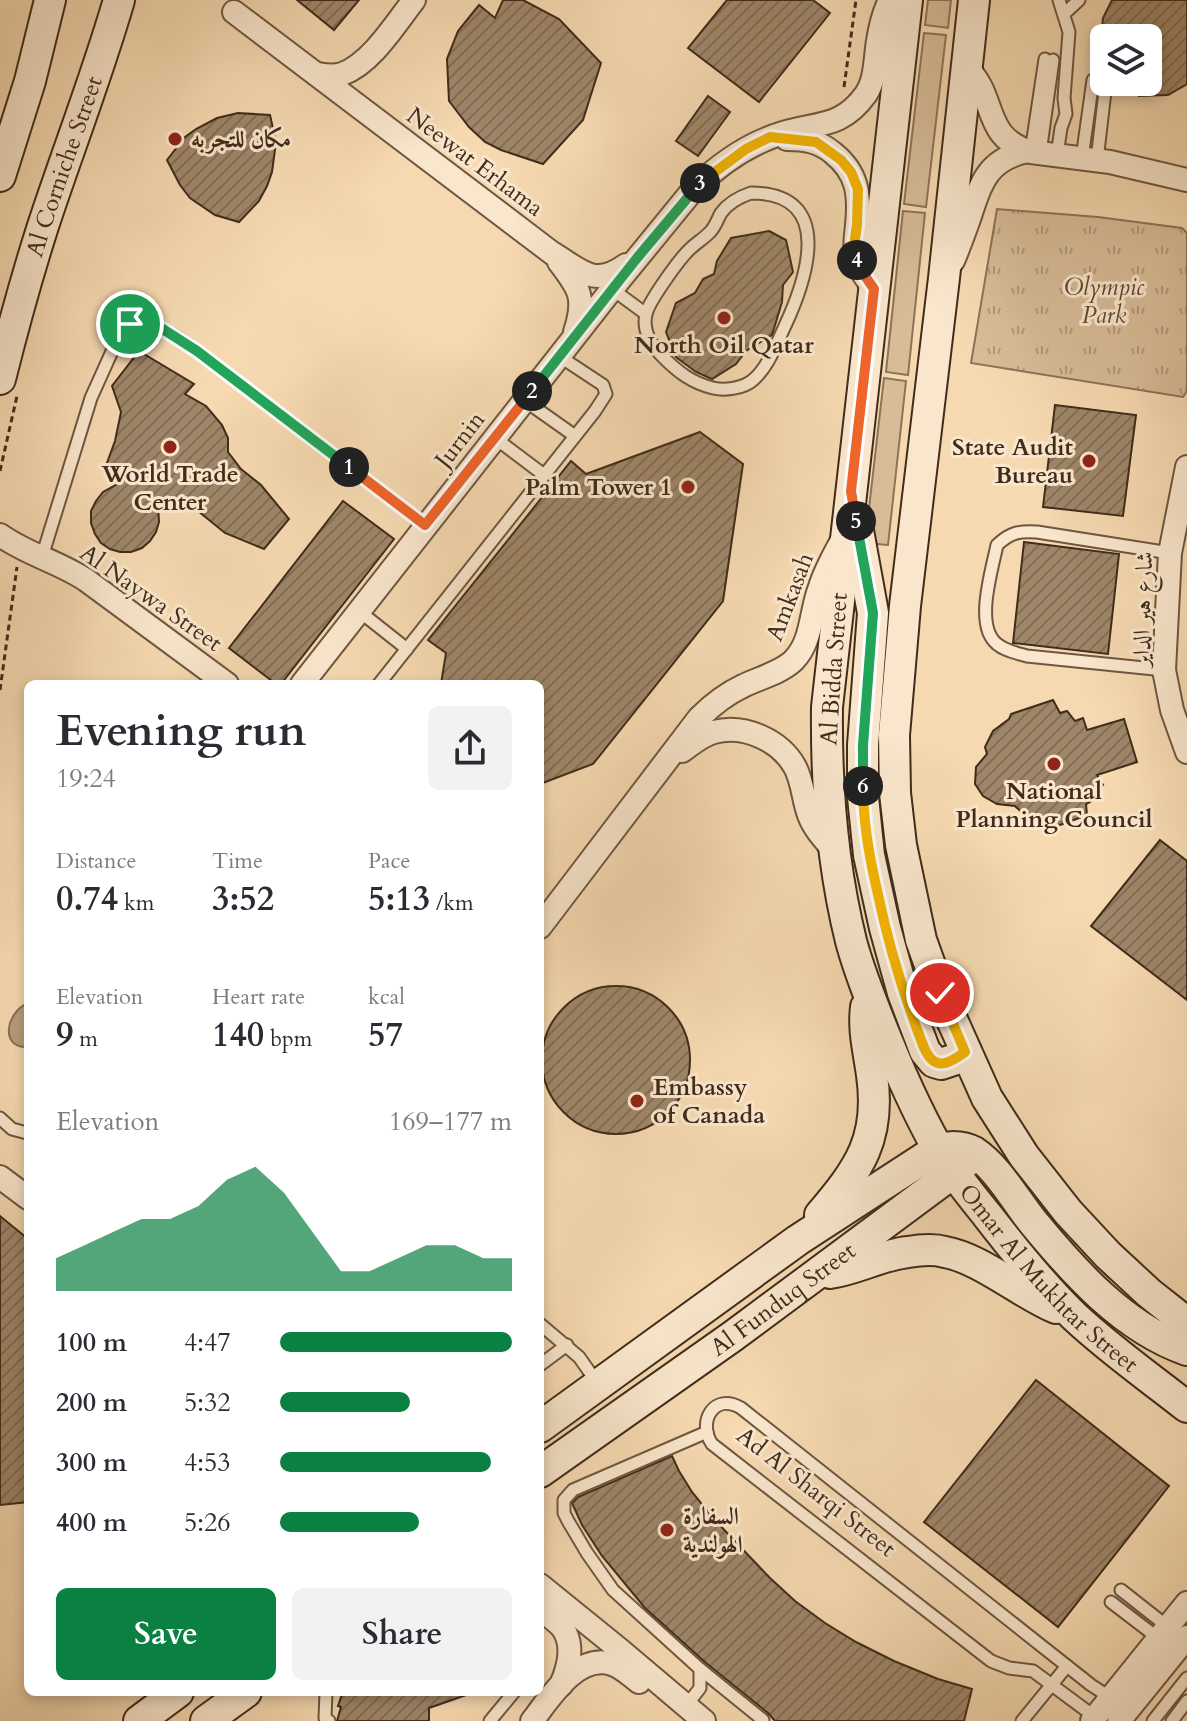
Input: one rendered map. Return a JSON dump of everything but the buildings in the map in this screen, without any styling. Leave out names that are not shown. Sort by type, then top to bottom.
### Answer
[{"type":"main road","points":[[0,176],[30,81],[50,0]]},
{"type":"main road","name":"Al Corniche Street","points":[[0,379],[43,226],[98,70],[119,0]]},
{"type":"main road","name":"Al Bidda Street","points":[[907,0],[827,707],[827,740],[834,851],[852,944],[897,1067],[956,1158]]},
{"type":"main road","points":[[974,0],[905,606],[894,735],[895,793],[901,845],[921,940],[940,993],[987,1098],[1024,1156],[1068,1212],[1108,1255],[1187,1323]]},
{"type":"main road","points":[[851,491],[873,613],[863,745],[863,797],[869,855],[903,993],[925,1051],[934,1062],[941,1064],[965,1052]]},
{"type":"main road","points":[[798,1240],[843,1188],[871,1137],[874,1090],[865,1031],[868,994]]},
{"type":"main road","points":[[987,1098],[986,1128],[956,1158],[991,1168],[1077,1272],[1121,1312],[1160,1338],[1187,1350]]},
{"type":"main road","name":"Al Funduq Street","points":[[544,1424],[798,1240],[956,1158]]},
{"type":"main road","name":"Al Funduq Street","points":[[544,1473],[816,1275],[956,1158]]},
{"type":"main road","name":"Omar Al Mukhtar Street","points":[[956,1158],[1016,1253],[1075,1316],[1179,1401]]},
{"type":"main road","points":[[816,1275],[909,1251],[943,1251],[981,1266],[1028,1295],[1075,1316]]},
{"type":"main road","points":[[125,1721],[139,1721],[173,1696]]},
{"type":"main road","points":[[206,1721],[240,1696]]},
{"type":"street","name":"Neewat Erhama","points":[[316,74],[341,74],[370,56],[414,0]]},
{"type":"street","points":[[840,118],[853,109],[868,91],[878,39],[890,0]]},
{"type":"street","name":"Neewat Erhama","points":[[234,12],[552,253],[587,274],[601,278],[613,275],[637,258]]},
{"type":"street","name":"Neewat Erhama","points":[[367,113],[360,90],[370,56]]},
{"type":"street","points":[[966,67],[983,89],[994,121],[1012,144],[1039,153],[1097,160],[1187,180]]},
{"type":"street","name":"Jurnin","points":[[305,680],[693,190],[746,149],[770,137],[791,129],[829,124],[840,118]]},
{"type":"street","points":[[770,137],[816,142],[841,160],[851,172],[858,189],[856,257],[874,289]]},
{"type":"street","points":[[944,278],[988,172],[1003,160],[1039,153]]},
{"type":"street","points":[[1097,160],[1135,158],[1187,166]]},
{"type":"street","name":"Neewat Erhama","points":[[552,253],[574,281],[581,298],[574,337]]},
{"type":"street","name":"شارع هير الداير","points":[[1187,467],[1170,553],[1164,670],[1172,710],[1187,752]]},
{"type":"street","name":"Amkasah","points":[[544,922],[699,718],[722,697],[795,659],[810,630],[819,589],[847,531]]},
{"type":"street","name":"Al Naywa Street","points":[[0,535],[86,580],[222,680]]},
{"type":"street","name":"Amkasah","points":[[664,763],[701,737],[714,732],[739,730],[768,740],[793,763],[812,821],[834,851]]},
{"type":"street","points":[[544,903],[581,875]]},
{"type":"street","points":[[0,1177],[24,1195]]},
{"type":"street","points":[[1179,1401],[1178,1411],[1187,1425]]},
{"type":"street","points":[[544,1588],[704,1721]]},
{"type":"street","name":"Ad Al Sharqi Street","points":[[1119,1721],[1187,1603]]},
{"type":"street","points":[[544,1612],[566,1633],[570,1657],[561,1685]]},
{"type":"street","name":"Ad Al Sharqi Street","points":[[1094,1719],[1171,1634]]},
{"type":"street","points":[[532,1721],[573,1673],[599,1662],[618,1666],[646,1686],[684,1705]]},
{"type":"lane","points":[[1039,153],[1061,128],[1066,114],[1064,98],[1069,32],[1059,0]]},
{"type":"lane","points":[[1064,14],[1079,0]]},
{"type":"lane","points":[[1039,153],[1049,60]]},
{"type":"lane","points":[[1097,160],[1099,96]]},
{"type":"lane","points":[[766,193],[791,203],[800,212],[807,227],[808,250],[799,297],[770,357],[744,386],[719,390],[697,384],[683,375],[651,345],[646,314],[676,265],[692,246],[708,234],[722,211],[739,197],[766,193]]},
{"type":"lane","points":[[612,289],[646,314]]},
{"type":"lane","points":[[42,557],[91,398],[118,338],[130,324],[141,322],[158,326],[197,351],[425,525]]},
{"type":"lane","points":[[382,680],[606,394],[603,385],[559,356]]},
{"type":"lane","points":[[524,400],[575,436]]},
{"type":"lane","points":[[495,438],[544,475]]},
{"type":"lane","points":[[1164,670],[1027,656],[1011,651],[998,646],[990,637],[985,607],[997,545],[1019,531],[1170,553]]},
{"type":"lane","points":[[359,611],[407,649]]},
{"type":"lane","points":[[0,1118],[12,1129],[24,1132]]},
{"type":"lane","points":[[544,1327],[579,1357],[599,1384]]},
{"type":"lane","points":[[544,1362],[567,1345]]},
{"type":"lane","name":"Ad Al Sharqi Street","points":[[1094,1719],[1033,1671],[1009,1668],[991,1661],[712,1444],[707,1437],[708,1418],[718,1404],[727,1402],[741,1408],[1111,1698]]},
{"type":"lane","points":[[707,1432],[573,1490],[564,1500],[564,1513],[613,1590],[700,1669],[764,1721]]},
{"type":"lane","points":[[1121,1590],[1171,1634]]},
{"type":"lane","points":[[1111,1602],[1171,1634]]},
{"type":"lane","points":[[1022,1721],[1067,1666]]},
{"type":"lane","points":[[684,1705],[700,1688],[700,1669]]},
{"type":"lane","points":[[1153,1721],[1187,1678]]},
{"type":"lane","points":[[326,1696],[325,1718],[329,1721]]},
{"type":"lane","points":[[490,1721],[511,1696]]},
{"type":"lane","points":[[1172,1721],[1187,1701]]},
{"type":"path","points":[[840,118],[856,0]]},
{"type":"path","points":[[0,690],[20,548]]},
{"type":"green space","points":[[928,0],[951,0],[948,28],[925,25]]},
{"type":"green space","points":[[924,33],[946,35],[926,207],[904,204]]},
{"type":"green space","name":"Olympic Park","points":[[997,209],[1098,217],[1182,228],[1187,233],[1187,391],[1183,397],[971,363]]},
{"type":"green space","points":[[903,211],[925,213],[908,375],[886,372]]},
{"type":"green space","points":[[884,378],[906,381],[888,545],[865,543]]},
{"type":"shaded area","points":[[24,1006],[24,1047],[13,1042],[9,1030],[14,1014]]},
{"type":"place","name":"مكان للتجربه","points":[[175,139]]},
{"type":"place","name":"North Oil Qatar","points":[[724,318]]},
{"type":"place","name":"World Trade Center","points":[[170,447]]},
{"type":"place","name":"State Audit Bureau","points":[[1089,461]]},
{"type":"place","name":"Palm Tower 1","points":[[688,487]]},
{"type":"place","name":"National Planning Council","points":[[1054,764]]},
{"type":"place","name":"Embassy of Canada","points":[[637,1101]]},
{"type":"place","name":"السفارة الهولندية","points":[[667,1530]]},
{"type":"route","points":[[130,324],[141,322],[158,326],[197,351],[425,525],[637,258],[706,177],[746,149],[770,137],[816,142],[829,149],[851,172],[858,189],[856,257],[874,289],[851,491],[873,613],[863,745],[863,797],[869,855],[903,993],[925,1051],[934,1062],[941,1064],[965,1052],[940,993]]}]
